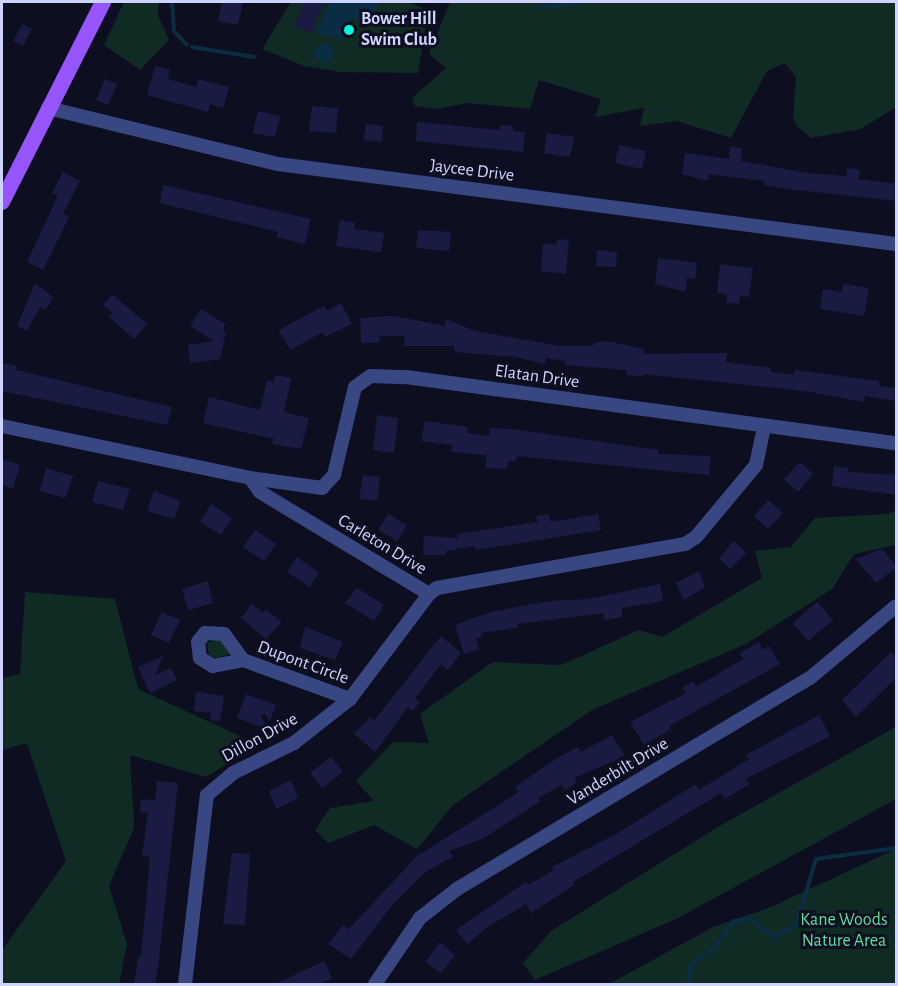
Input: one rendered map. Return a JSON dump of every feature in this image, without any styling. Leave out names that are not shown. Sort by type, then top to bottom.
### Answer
[{"type":"main road","points":[[2,202],[103,2]]},
{"type":"street","name":"Jaycee Drive","points":[[48,108],[278,164],[897,244]]},
{"type":"street","name":"Elatan Drive","points":[[250,478],[322,488],[334,475],[355,387],[371,376],[406,377],[897,443]]},
{"type":"street","points":[[2,426],[250,478]]},
{"type":"street","name":"Carleton Drive","points":[[250,478],[260,492],[429,594],[437,588],[667,550],[685,544],[696,537],[756,465],[764,426]]},
{"type":"street","name":"Dillon Drive","points":[[185,984],[207,795],[233,773],[294,743],[350,699],[429,594]]},
{"type":"street","name":"Vanderbilt Drive","points":[[375,984],[420,918],[457,889],[810,678],[897,606]]},
{"type":"street","name":"Dupont Circle","points":[[243,660],[350,699]]},
{"type":"green space","points":[[124,2],[159,2],[158,15],[169,40],[140,70],[104,45]]},
{"type":"green space","name":"Bower Hill Swim Club","points":[[291,2],[410,2],[428,11],[418,73],[341,72],[304,66],[262,49]]},
{"type":"green space","points":[[450,2],[896,2],[896,107],[861,129],[811,138],[796,125],[793,116],[796,77],[785,63],[767,71],[731,138],[677,121],[640,126],[644,108],[595,117],[601,99],[539,80],[530,109],[468,103],[437,109],[415,106],[412,98],[446,68],[429,54]]},
{"type":"green space","points":[[896,510],[896,545],[854,554],[832,589],[746,644],[592,710],[453,805],[417,849],[374,825],[328,843],[315,830],[330,808],[374,801],[356,781],[393,742],[429,743],[420,714],[493,662],[561,665],[639,630],[662,637],[762,578],[755,551],[791,547],[815,518],[888,514]]},
{"type":"green space","points":[[25,592],[115,599],[138,689],[259,745],[206,777],[130,755],[134,828],[109,886],[127,944],[119,984],[2,984],[2,950],[66,861],[27,743],[2,750],[2,678],[20,674]]},
{"type":"green space","points":[[221,639],[230,654],[216,658],[209,656],[207,643]]},
{"type":"green space","points":[[896,727],[896,799],[678,918],[535,980],[523,963],[551,931],[718,827]]},
{"type":"green space","name":"Kane Woods Nature Area","points":[[896,849],[896,984],[609,984],[713,927],[771,907]]},
{"type":"water","points":[[329,2],[379,2],[370,26],[351,18],[342,41],[317,32]]},
{"type":"water","points":[[320,43],[328,43],[334,49],[334,57],[328,63],[320,63],[314,57],[314,49]]},
{"type":"building","points":[[222,2],[243,2],[238,25],[218,21]]},
{"type":"building","points":[[304,2],[324,2],[312,33],[294,27]]},
{"type":"building","points":[[22,24],[32,29],[23,46],[13,41]]},
{"type":"building","points":[[155,66],[170,70],[168,79],[196,87],[198,79],[229,87],[223,108],[210,104],[208,112],[147,95]]},
{"type":"building","points":[[105,79],[117,84],[108,105],[96,100]]},
{"type":"building","points":[[312,106],[338,108],[336,133],[309,131]]},
{"type":"building","points":[[258,111],[280,116],[275,137],[253,133]]},
{"type":"building","points":[[417,122],[500,130],[500,125],[513,126],[513,131],[525,132],[523,152],[416,141]]},
{"type":"building","points":[[366,124],[383,126],[382,142],[364,140]]},
{"type":"building","points":[[547,133],[574,137],[570,157],[544,153]]},
{"type":"building","points":[[619,145],[646,151],[642,169],[615,163]]},
{"type":"building","points":[[730,147],[742,148],[741,161],[807,173],[846,176],[847,168],[860,170],[858,179],[897,184],[897,201],[788,189],[764,185],[765,181],[709,174],[708,181],[682,174],[685,153],[729,159]]},
{"type":"building","points":[[63,172],[80,181],[63,214],[69,217],[43,270],[27,262],[58,196],[52,193]]},
{"type":"building","points":[[163,185],[311,219],[305,244],[277,237],[278,232],[160,203]]},
{"type":"building","points":[[340,220],[355,223],[354,229],[384,233],[381,252],[336,246]]},
{"type":"building","points":[[418,230],[451,232],[449,251],[416,248]]},
{"type":"building","points":[[557,239],[569,240],[566,274],[541,271],[543,244],[556,245]]},
{"type":"building","points":[[597,250],[617,252],[616,267],[596,266]]},
{"type":"building","points":[[658,258],[697,263],[695,279],[687,278],[685,292],[655,284]]},
{"type":"building","points":[[720,264],[753,268],[749,297],[740,296],[739,304],[726,302],[727,294],[717,293]]},
{"type":"building","points":[[35,283],[53,297],[46,310],[40,307],[27,331],[17,326]]},
{"type":"building","points":[[843,284],[869,288],[864,316],[820,309],[823,289],[842,292]]},
{"type":"building","points":[[112,294],[147,324],[134,339],[109,317],[113,313],[103,305]]},
{"type":"building","points":[[341,303],[352,324],[325,337],[323,332],[290,350],[279,330],[324,306],[327,311]]},
{"type":"building","points":[[201,309],[225,324],[223,332],[226,332],[220,359],[190,363],[188,345],[214,341],[190,326]]},
{"type":"building","points":[[394,316],[445,326],[446,319],[475,331],[560,346],[593,346],[594,343],[607,341],[644,349],[643,354],[728,353],[725,362],[771,368],[771,372],[794,375],[795,370],[879,381],[879,386],[897,388],[897,401],[865,396],[864,402],[805,391],[643,374],[643,377],[626,375],[627,370],[565,365],[565,361],[546,358],[545,364],[516,357],[455,352],[454,346],[404,346],[405,336],[379,336],[380,342],[361,343],[360,318]]},
{"type":"building","points":[[2,363],[17,366],[16,370],[172,407],[167,425],[2,391]]},
{"type":"building","points":[[275,375],[291,378],[284,412],[309,418],[301,449],[272,444],[274,439],[203,423],[209,397],[260,410],[267,380],[274,382]]},
{"type":"building","points":[[377,415],[398,418],[394,453],[373,450]]},
{"type":"building","points":[[425,421],[468,427],[467,433],[489,436],[490,428],[512,429],[658,450],[658,454],[711,456],[709,475],[517,456],[516,461],[508,461],[507,469],[485,468],[487,455],[451,452],[453,445],[421,441]]},
{"type":"building","points":[[2,459],[20,465],[13,489],[2,485]]},
{"type":"building","points":[[800,462],[813,474],[798,492],[784,479]]},
{"type":"building","points":[[834,466],[849,468],[848,472],[897,475],[897,495],[832,486]]},
{"type":"building","points":[[46,468],[73,476],[65,498],[40,491]]},
{"type":"building","points":[[363,475],[380,477],[377,501],[359,499]]},
{"type":"building","points":[[98,481],[130,489],[123,510],[92,502]]},
{"type":"building","points":[[154,491],[180,501],[174,519],[147,511]]},
{"type":"building","points":[[768,500],[783,513],[768,529],[754,516]]},
{"type":"building","points":[[211,504],[232,518],[221,535],[200,522]]},
{"type":"building","points":[[388,514],[407,525],[397,541],[378,530]]},
{"type":"building","points":[[548,514],[551,522],[598,514],[601,530],[476,550],[474,546],[446,551],[445,555],[423,555],[424,536],[458,538],[457,534],[538,522],[536,516]]},
{"type":"building","points":[[255,530],[276,544],[264,561],[243,547]]},
{"type":"building","points":[[734,541],[746,553],[730,569],[719,558]]},
{"type":"building","points":[[882,549],[897,567],[876,583],[856,559]]},
{"type":"building","points":[[297,557],[319,573],[310,587],[287,572]]},
{"type":"building","points":[[699,571],[705,587],[684,600],[676,583]]},
{"type":"building","points":[[208,581],[213,603],[188,610],[182,589]]},
{"type":"building","points":[[660,584],[663,601],[622,608],[622,617],[604,620],[603,613],[517,624],[518,628],[481,633],[483,636],[476,639],[479,649],[464,654],[455,625],[491,612],[550,601],[589,599]]},
{"type":"building","points":[[357,588],[384,605],[374,621],[345,603]]},
{"type":"building","points":[[817,602],[833,620],[808,641],[793,623]]},
{"type":"building","points":[[252,604],[263,613],[266,609],[281,622],[266,639],[241,618]]},
{"type":"building","points":[[162,612],[180,620],[169,643],[151,635]]},
{"type":"building","points":[[305,627],[343,642],[335,660],[300,648]]},
{"type":"building","points":[[441,636],[461,653],[448,670],[441,664],[415,698],[420,702],[413,711],[408,707],[375,752],[354,734],[370,717],[374,721]]},
{"type":"building","points":[[759,642],[762,650],[769,646],[780,664],[669,726],[671,729],[644,745],[630,722],[686,693],[682,688],[693,681],[696,687],[743,659],[740,653]]},
{"type":"building","points":[[891,652],[897,658],[897,677],[856,717],[842,700]]},
{"type":"building","points":[[163,656],[155,675],[171,668],[177,680],[150,693],[138,667]]},
{"type":"building","points":[[196,692],[224,696],[220,721],[210,720],[211,713],[194,711]]},
{"type":"building","points":[[246,694],[276,705],[270,721],[265,714],[261,716],[267,729],[237,718]]},
{"type":"building","points":[[819,715],[830,736],[746,779],[749,784],[725,799],[721,793],[573,882],[574,885],[531,913],[526,904],[486,928],[467,944],[456,930],[526,882],[528,885],[554,870],[552,867],[618,833],[696,784],[699,790],[749,759],[746,755]]},
{"type":"building","points":[[612,735],[625,756],[574,778],[577,783],[565,790],[562,785],[538,798],[540,801],[484,838],[449,851],[453,857],[425,872],[392,905],[351,959],[328,944],[343,925],[349,929],[417,856],[519,792],[515,787],[559,757],[578,747],[581,752]]},
{"type":"building","points":[[331,757],[343,772],[322,788],[310,773]]},
{"type":"building","points":[[291,780],[298,798],[276,809],[269,791]]},
{"type":"building","points":[[157,781],[178,783],[159,959],[155,984],[134,984],[138,957],[141,957],[150,857],[142,856],[148,813],[140,812],[141,799],[155,800]]},
{"type":"building","points":[[232,853],[250,854],[245,925],[223,924]]},
{"type":"building","points":[[440,942],[455,955],[441,973],[425,962]]},
{"type":"building","points":[[324,961],[332,978],[319,984],[275,984]]},
{"type":"waterway","points":[[172,2],[174,31],[187,45]]},
{"type":"waterway","points":[[539,8],[585,2]]},
{"type":"waterway","points":[[192,47],[254,57]]},
{"type":"waterway","points":[[689,984],[690,965],[715,946],[734,921],[750,919],[775,937],[796,925],[816,859],[896,848]]},
{"type":"place","name":"Bower Hill Swim Club","points":[[349,30]]}]
